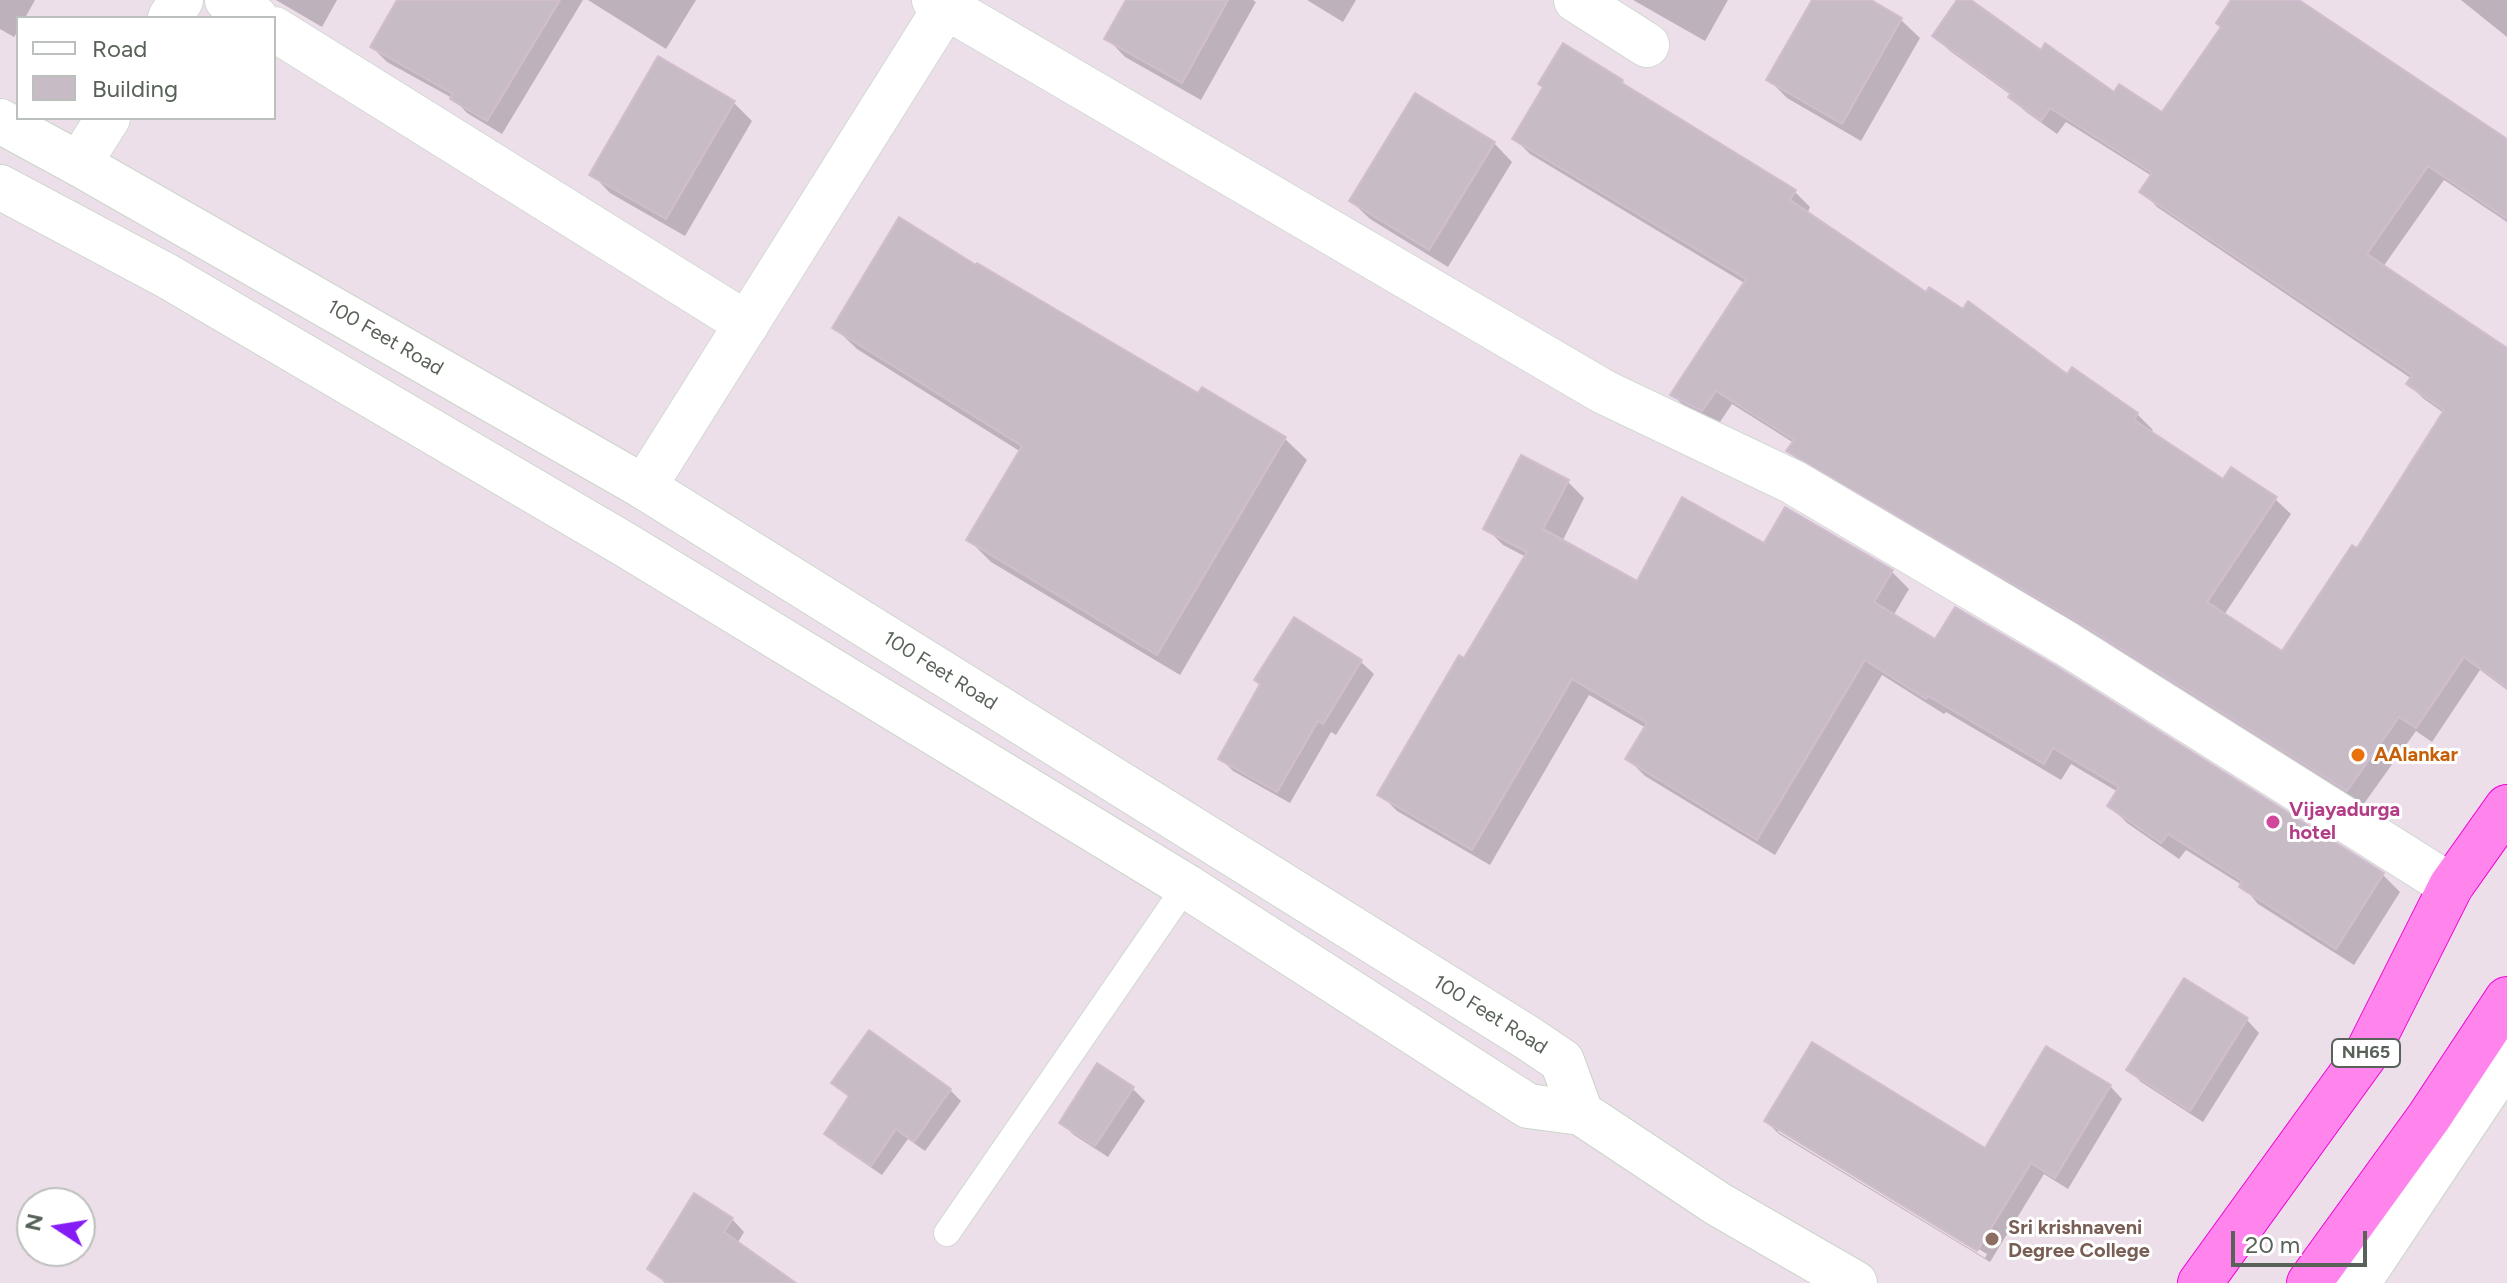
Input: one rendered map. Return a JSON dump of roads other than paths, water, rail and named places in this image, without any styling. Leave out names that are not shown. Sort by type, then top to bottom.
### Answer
[{"type":"highway","name":"NH65","points":[[2200,1283],[2368,1051],[2451,886],[2507,807]]},
{"type":"highway","points":[[2309,1283],[2429,1117],[2507,999]]},
{"type":"street","points":[[227,0],[253,16]]},
{"type":"street","points":[[1576,0],[1647,45]]},
{"type":"street","points":[[644,487],[943,2],[1604,392],[1793,482],[2067,644],[2451,886]]},
{"type":"street","points":[[276,30],[747,324]]},
{"type":"street","points":[[79,164],[107,120]]},
{"type":"street","name":"100 Feet Road","points":[[0,121],[644,487],[1539,1046],[1562,1061],[1581,1113]]},
{"type":"street","points":[[0,187],[167,276],[624,544],[1186,886],[1528,1106],[1581,1113],[1718,1204],[1846,1281]]},
{"type":"street","points":[[2358,1283],[2507,1060]]},
{"type":"lane","points":[[947,1233],[1186,886]]},
{"type":"place","name":"AAlankar","points":[[2358,755]]},
{"type":"place","name":"Vijayadurga hotel","points":[[2273,822]]},
{"type":"place","name":"Sri krishnaveni Degree College","points":[[1992,1239]]}]
